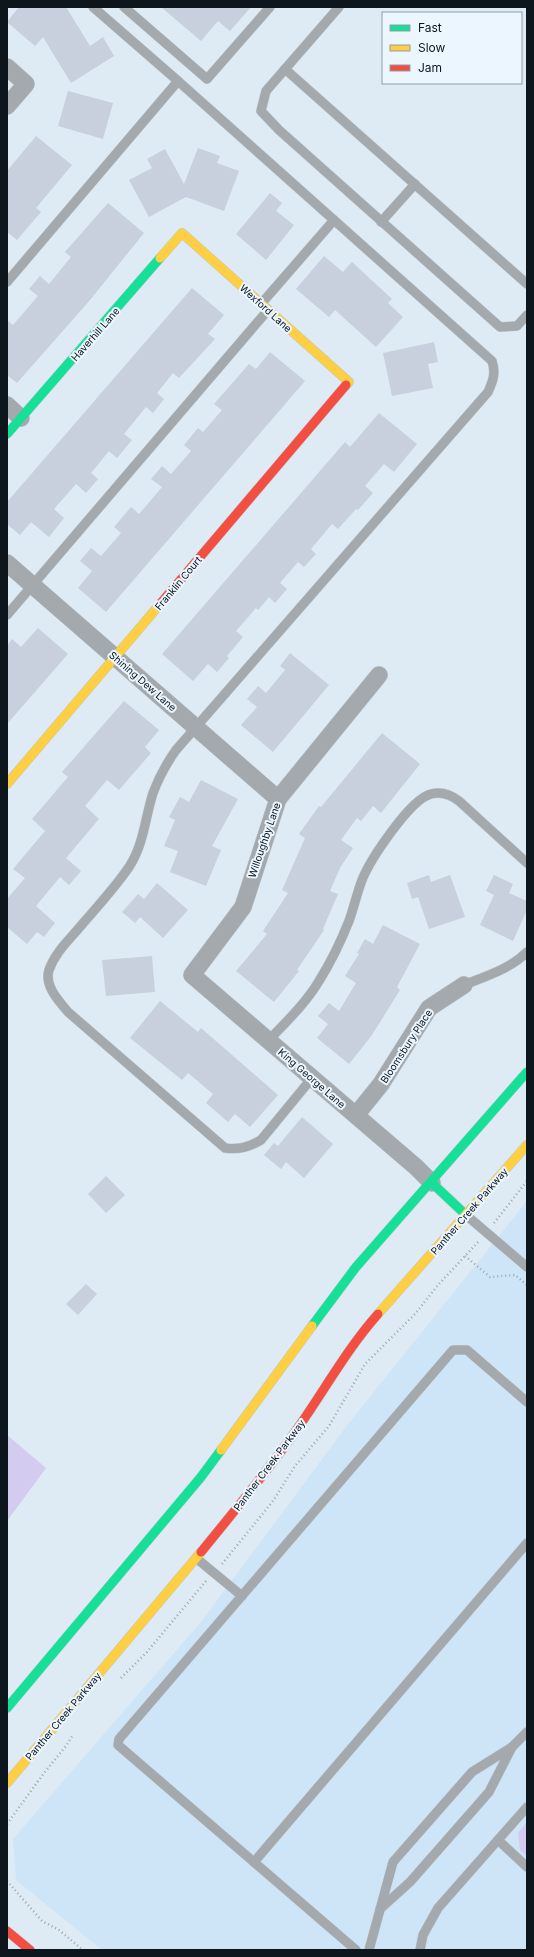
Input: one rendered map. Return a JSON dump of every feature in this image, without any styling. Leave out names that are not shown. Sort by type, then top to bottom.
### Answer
[{"type":"main road","name":"Wexford Lane","points":[[182,233],[349,382]]},
{"type":"main road","name":"Haverhill Lane","points":[[7,434],[182,233]]},
{"type":"main road","name":"Franklin Court","points":[[7,784],[349,382]]},
{"type":"main road","points":[[7,1708],[201,1477],[356,1267],[432,1183],[527,1072]]},
{"type":"main road","name":"Panther Creek Parkway","points":[[7,1783],[233,1513],[295,1432],[364,1330],[527,1145]]},
{"type":"main road","points":[[432,1183],[466,1215]]},
{"type":"main road","points":[[7,1931],[30,1950]]},
{"type":"street","points":[[7,67],[26,84],[7,106]]},
{"type":"street","points":[[7,406],[21,418]]},
{"type":"street","name":"Shining Dew Lane","points":[[7,563],[278,799]]},
{"type":"street","name":"Willoughby Lane","points":[[192,975],[243,906],[278,799],[379,675]]},
{"type":"street","name":"King George Lane","points":[[192,975],[432,1183]]},
{"type":"street","name":"Bloomsbury Place","points":[[356,1116],[381,1084],[429,1008],[464,985]]},
{"type":"lane","points":[[93,7],[492,361],[495,369],[494,378],[488,392],[176,750],[162,770],[153,794],[139,846],[130,865],[115,887],[55,957],[49,972],[49,983],[56,998],[68,1012],[226,1148],[236,1149],[249,1147],[261,1140],[312,1078]]},
{"type":"lane","points":[[124,7],[207,79],[270,7]]},
{"type":"lane","points":[[339,7],[266,91],[261,111],[279,130],[500,327],[517,326],[527,315]]},
{"type":"lane","points":[[285,69],[527,284]]},
{"type":"lane","points":[[7,282],[178,81]]},
{"type":"lane","points":[[382,222],[415,184]]},
{"type":"lane","points":[[7,615],[265,307],[334,220]]},
{"type":"lane","points":[[268,1041],[300,1006],[319,982],[349,920],[362,880],[370,864],[383,842],[420,799],[430,794],[450,795],[459,801],[527,863]]},
{"type":"lane","points":[[464,985],[508,967],[527,952]]},
{"type":"lane","points":[[466,1215],[527,1267]]},
{"type":"lane","points":[[356,1950],[118,1745],[120,1739],[453,1350],[467,1350],[527,1402]]},
{"type":"lane","points":[[254,1862],[527,1543]]},
{"type":"lane","points":[[196,1558],[242,1596]]},
{"type":"lane","points":[[369,1950],[393,1862],[472,1772],[512,1747],[527,1732]]},
{"type":"lane","points":[[379,1910],[410,1882],[489,1792],[512,1747]]},
{"type":"lane","points":[[420,1950],[423,1935],[438,1908],[527,1807]]},
{"type":"lane","points":[[498,1840],[527,1867]]},
{"type":"path","points":[[498,1219],[527,1181]]},
{"type":"path","points":[[228,1557],[273,1501],[295,1466],[329,1426],[366,1364],[415,1314],[438,1285],[475,1245]]},
{"type":"path","points":[[465,1256],[490,1277],[516,1275],[527,1285]]},
{"type":"path","points":[[119,1680],[147,1652],[205,1583]]},
{"type":"path","points":[[7,1824],[44,1773],[66,1746],[76,1729]]},
{"type":"path","points":[[7,1881],[42,1921],[59,1930],[83,1950]]},
{"type":"shaded area","points":[[527,1201],[527,1950],[102,1950],[16,1880],[13,1839],[201,1622],[349,1423]]},
{"type":"shaded area","points":[[7,1435],[46,1468],[7,1521]]},
{"type":"shaded area","points":[[527,1822],[527,1856],[520,1850],[518,1833]]},
{"type":"building","points":[[19,7],[66,7],[90,46],[103,37],[114,56],[71,83],[43,37],[35,46],[7,22]]},
{"type":"building","points":[[161,7],[251,7],[230,31],[218,21],[201,41]]},
{"type":"building","points":[[68,91],[113,103],[103,139],[58,126]]},
{"type":"building","points":[[36,136],[72,165],[36,208],[41,212],[17,240],[7,232],[7,171]]},
{"type":"building","points":[[198,148],[220,156],[217,163],[239,171],[224,211],[186,197],[149,217],[129,180],[152,168],[147,159],[165,149],[184,184]]},
{"type":"building","points":[[270,193],[282,203],[276,211],[294,225],[266,260],[236,234]]},
{"type":"building","points":[[108,203],[144,233],[90,300],[17,383],[7,375],[7,320],[13,325],[38,296],[29,289],[40,276],[49,284],[71,257],[65,252]]},
{"type":"building","points":[[324,256],[343,272],[352,262],[392,299],[388,303],[403,317],[376,347],[335,310],[329,317],[296,289]]},
{"type":"building","points":[[192,288],[224,315],[208,334],[215,339],[179,378],[173,373],[157,393],[164,399],[153,413],[146,407],[124,434],[132,440],[117,458],[109,451],[91,473],[98,479],[86,493],[76,484],[54,509],[64,518],[49,537],[31,522],[20,535],[7,524],[7,502]]},
{"type":"building","points":[[434,342],[438,362],[428,364],[433,388],[392,396],[383,353]]},
{"type":"building","points":[[270,352],[305,381],[106,612],[78,588],[92,571],[80,561],[91,548],[101,556],[121,533],[114,527],[131,507],[139,514],[162,487],[151,479],[162,466],[171,474],[191,451],[184,445],[198,428],[203,432],[222,410],[214,404],[249,364],[256,369]]},
{"type":"building","points":[[379,413],[417,444],[394,472],[384,464],[365,486],[373,493],[338,529],[332,524],[311,549],[316,554],[304,567],[298,562],[280,583],[287,589],[275,603],[269,597],[258,610],[256,608],[236,631],[243,637],[227,656],[229,658],[217,672],[208,664],[193,681],[162,654],[345,442],[350,447]]},
{"type":"building","points":[[38,628],[68,654],[7,724],[7,646],[12,639],[21,647]]},
{"type":"building","points":[[290,653],[329,685],[273,752],[241,725],[257,707],[247,699],[258,686],[266,693],[285,670],[280,666]]},
{"type":"building","points":[[124,701],[159,730],[145,747],[151,753],[119,790],[107,780],[85,806],[99,819],[66,858],[81,871],[69,885],[60,877],[36,906],[55,923],[44,937],[37,932],[27,944],[7,927],[7,899],[25,878],[13,869],[45,831],[32,819],[68,777],[62,772]]},
{"type":"building","points":[[382,733],[420,764],[381,813],[373,806],[361,821],[357,818],[341,840],[353,848],[340,868],[330,891],[338,894],[323,929],[324,930],[297,970],[299,971],[274,1002],[236,971],[267,934],[263,931],[288,893],[282,890],[305,838],[299,834],[319,806],[321,807]]},
{"type":"building","points":[[201,780],[238,799],[212,846],[221,850],[206,886],[170,872],[178,851],[164,846],[175,820],[169,817],[180,797],[189,802]]},
{"type":"building","points":[[429,875],[431,882],[450,875],[465,917],[429,929],[418,897],[412,899],[407,883]]},
{"type":"building","points":[[494,875],[513,884],[509,893],[527,901],[527,910],[513,941],[480,925],[494,895],[486,891]]},
{"type":"building","points":[[157,883],[188,910],[163,938],[140,917],[135,923],[122,912],[138,894],[144,899]]},
{"type":"building","points":[[383,925],[420,944],[397,987],[400,990],[372,1035],[349,1064],[317,1038],[328,1024],[318,1016],[329,1003],[339,1011],[356,983],[345,976],[359,954],[357,953],[365,939],[373,944]]},
{"type":"building","points":[[152,956],[155,992],[106,996],[102,960]]},
{"type":"building","points":[[160,1001],[198,1032],[201,1028],[278,1095],[250,1127],[235,1114],[228,1122],[206,1103],[213,1094],[188,1073],[182,1080],[130,1038]]},
{"type":"building","points":[[302,1117],[333,1144],[304,1178],[286,1162],[281,1169],[264,1155],[274,1143],[278,1146]]},
{"type":"building","points":[[106,1176],[125,1195],[106,1213],[88,1194]]},
{"type":"building","points":[[86,1284],[97,1294],[78,1315],[66,1304]]},
{"type":"traffic: fast","points":[[7,434],[160,258]]},
{"type":"traffic: fast","points":[[312,1326],[356,1267],[527,1072]]},
{"type":"traffic: fast","points":[[432,1183],[466,1215]]},
{"type":"traffic: fast","points":[[7,1708],[201,1477],[221,1450]]},
{"type":"traffic: slow","points":[[160,258],[182,233],[349,382],[346,385]]},
{"type":"traffic: slow","points":[[7,784],[161,603]]},
{"type":"traffic: slow","points":[[378,1314],[527,1145]]},
{"type":"traffic: slow","points":[[221,1450],[312,1326]]},
{"type":"traffic: slow","points":[[7,1783],[201,1552]]},
{"type":"traffic: jam","points":[[161,603],[346,385]]},
{"type":"traffic: jam","points":[[201,1552],[284,1447],[355,1342],[378,1314]]},
{"type":"traffic: jam","points":[[7,1931],[30,1950]]}]
